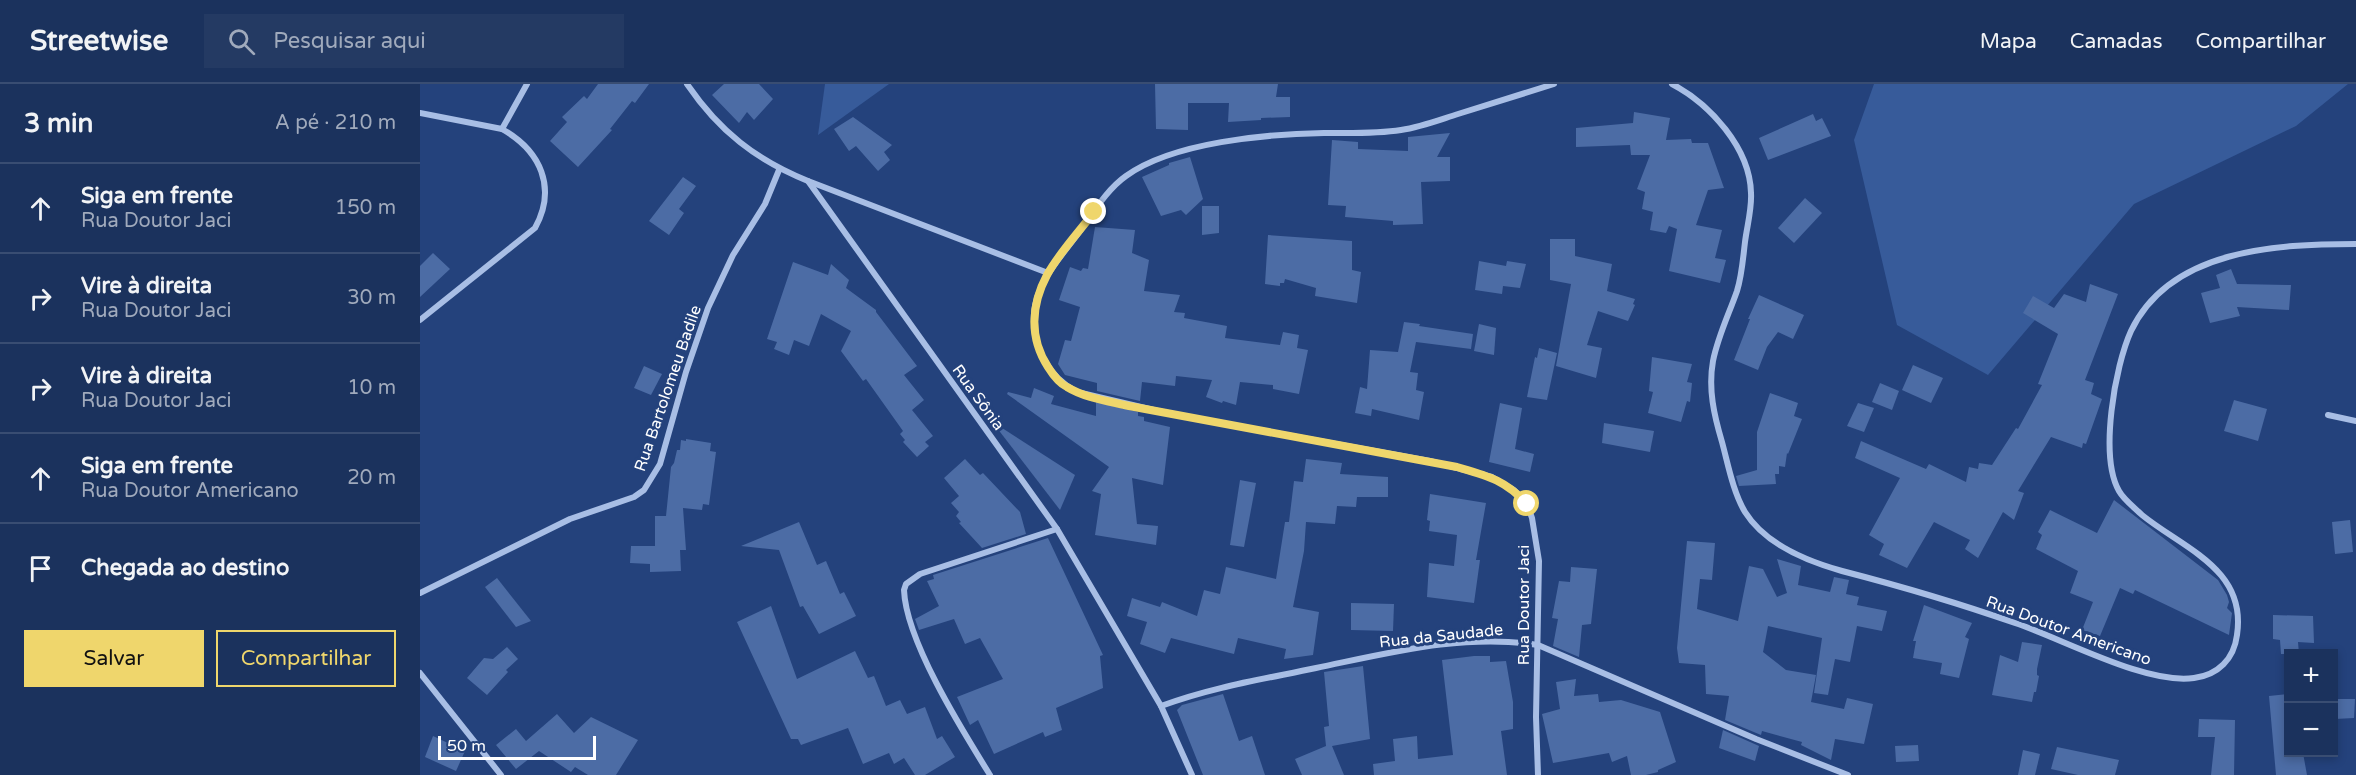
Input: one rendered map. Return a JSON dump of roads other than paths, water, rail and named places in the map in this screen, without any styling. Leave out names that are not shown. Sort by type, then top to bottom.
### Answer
[{"type":"street","points":[[502,129],[527,84]]},
{"type":"street","points":[[688,84],[727,133],[779,170],[1048,273],[1109,191],[1146,163],[1169,154],[1224,142],[1283,134],[1399,130],[1554,84]]},
{"type":"street","name":"Rua Doutor Americano","points":[[1672,84],[1702,104],[1718,121],[1731,137],[1749,176],[1752,194],[1738,284],[1722,327],[1711,374],[1712,405],[1735,488],[1744,511],[1776,542],[1815,562],[1896,584],[2016,623],[2139,672],[2170,678],[2194,678],[2211,673],[2228,661],[2238,635],[2238,623],[2232,590],[2220,573],[2135,509],[2119,491],[2111,454],[2112,402],[2119,362],[2135,323],[2155,295],[2178,276],[2207,263],[2245,253],[2312,244],[2356,244]]},
{"type":"street","points":[[420,112],[502,129],[523,144],[546,183],[543,214],[535,228],[420,320]]},
{"type":"street","name":"Rua Bartolomeu Badile","points":[[420,593],[570,519],[634,498],[644,490],[660,464],[686,372],[708,308],[733,255],[765,204],[779,170]]},
{"type":"street","name":"Rua Sônia","points":[[808,182],[1057,529],[1161,706],[1192,775]]},
{"type":"street","name":"Rua Doutor Jaci","points":[[1048,273],[1034,311],[1034,329],[1038,348],[1053,374],[1064,386],[1077,392],[1170,414],[1430,461],[1492,477],[1514,490],[1527,504],[1535,532],[1539,561],[1536,717],[1538,775]]},
{"type":"street","points":[[2328,415],[2356,421]]},
{"type":"street","points":[[990,775],[931,670],[914,632],[904,590],[906,584],[920,574],[1057,529]]},
{"type":"street","name":"Rua da Saudade","points":[[1161,706],[1220,687],[1423,647],[1508,640],[1538,645],[1848,775]]},
{"type":"street","points":[[420,674],[501,775]]}]
